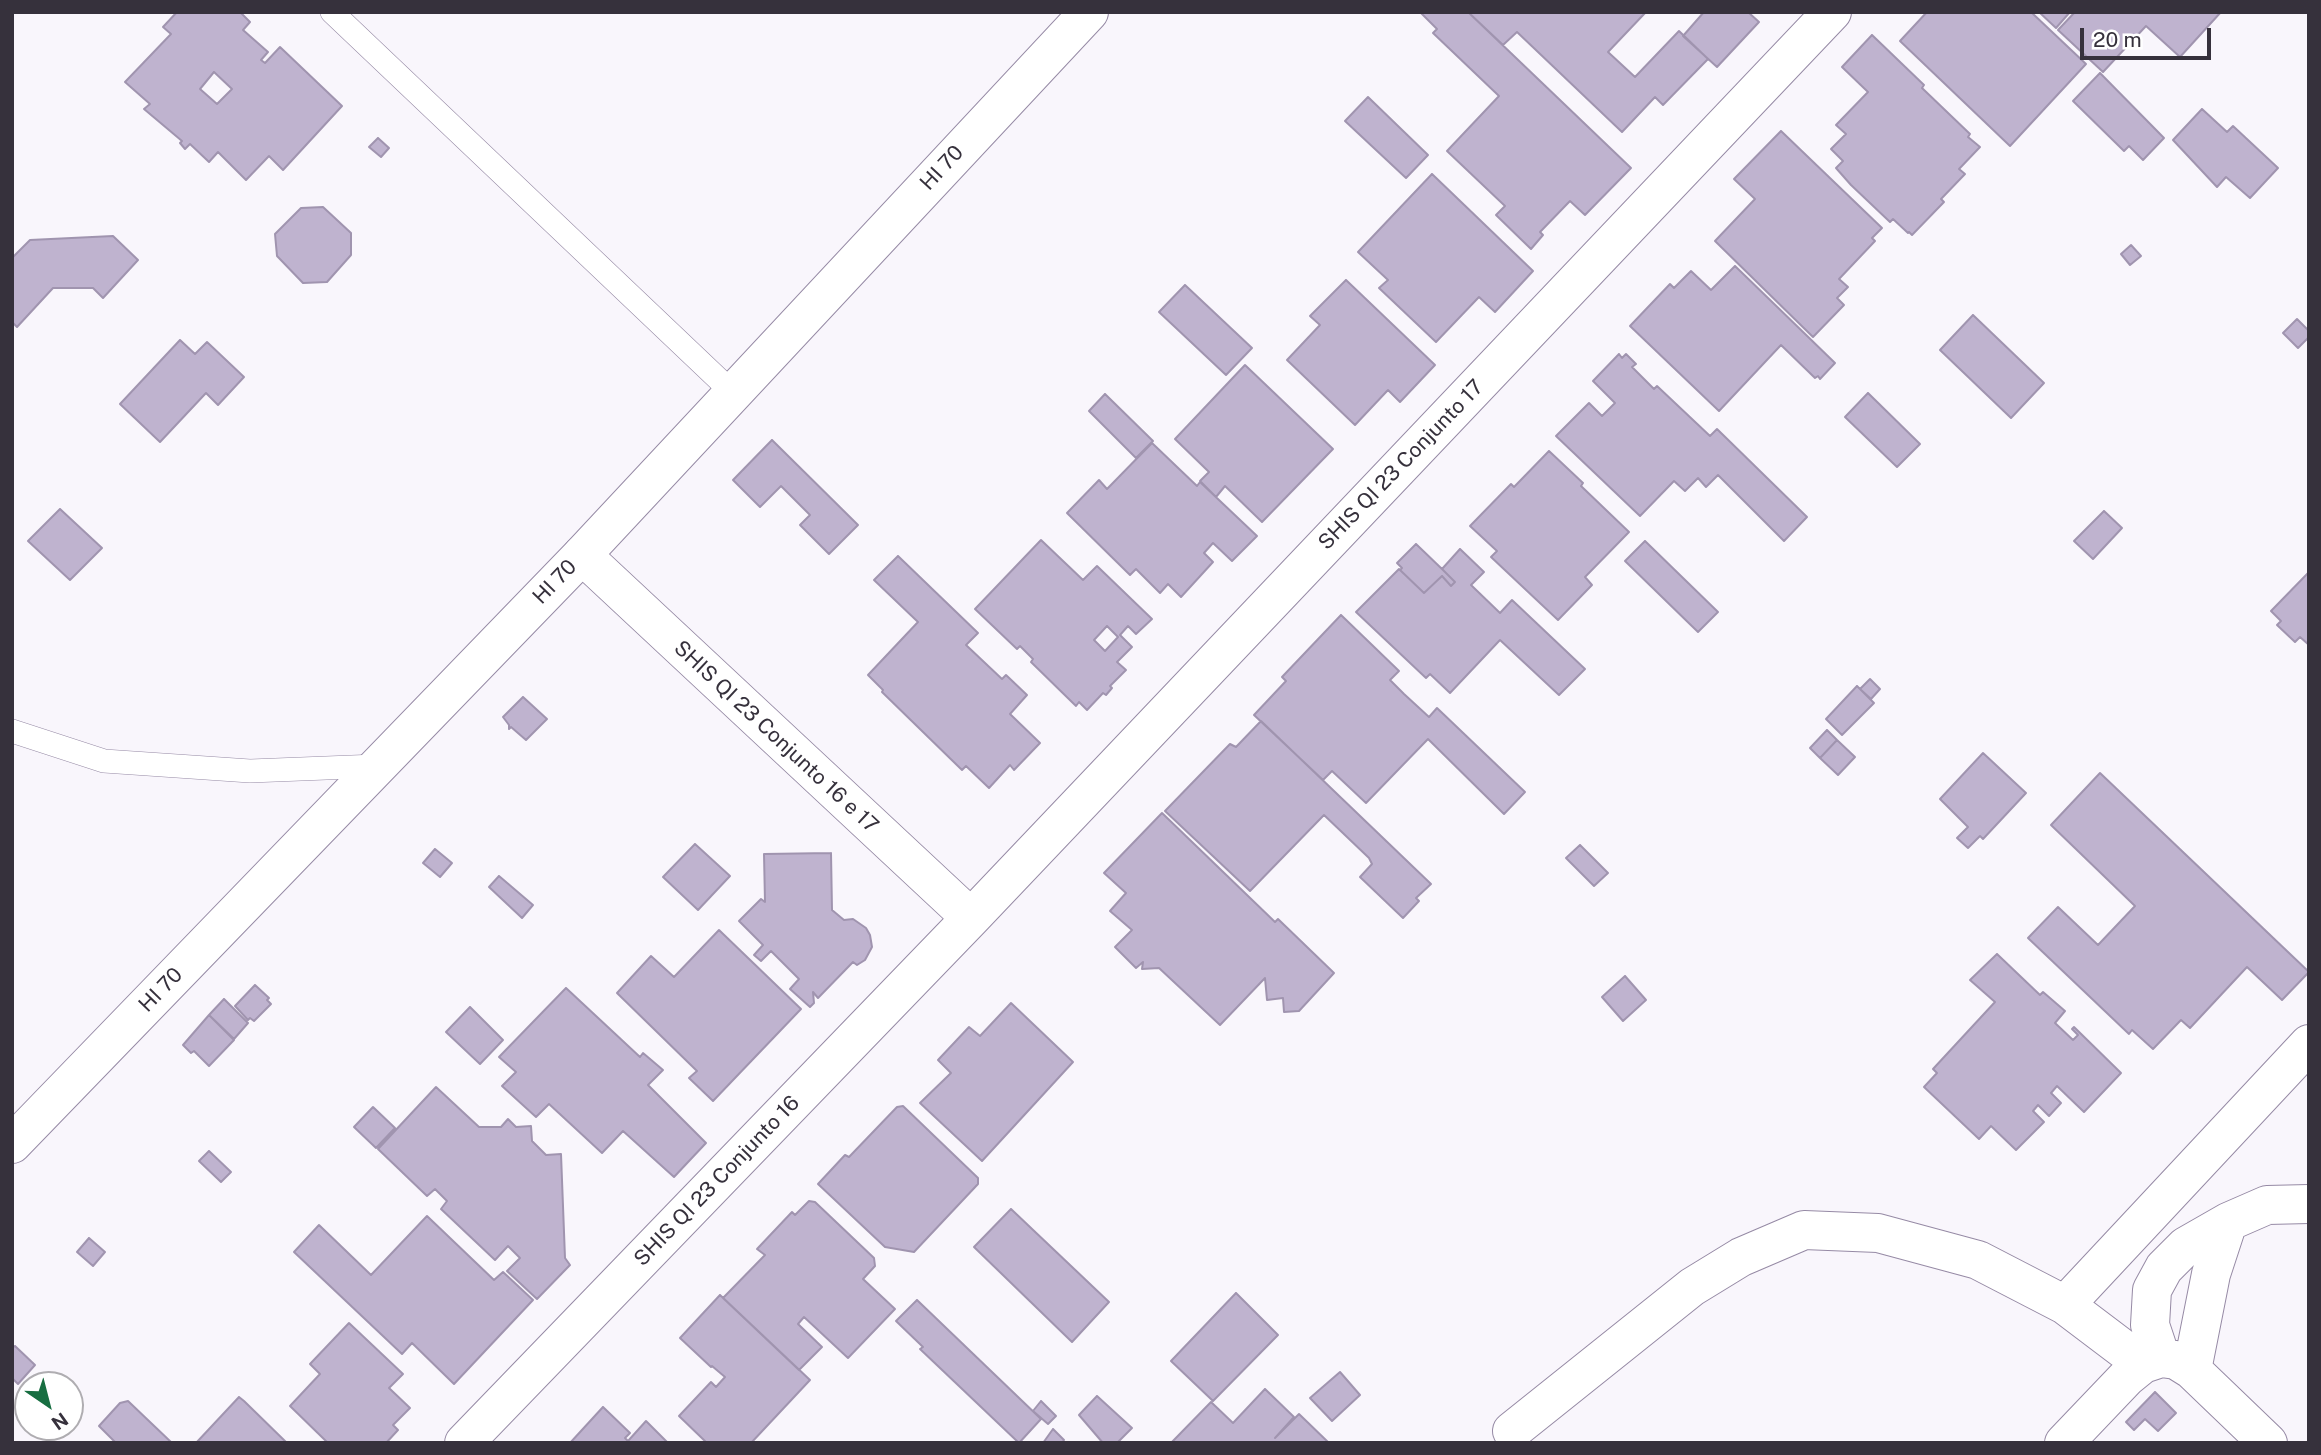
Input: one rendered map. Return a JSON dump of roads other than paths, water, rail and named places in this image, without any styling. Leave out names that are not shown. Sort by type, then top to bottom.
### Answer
[{"type":"street","name":"HI 70","points":[[12,1144],[582,555],[1089,12]]},
{"type":"street","name":"SHIS QI 23 Conjunto 17","points":[[971,918],[1832,12]]},
{"type":"street","name":"SHIS QI 23 Conjunto 16 e 17","points":[[582,555],[971,918]]},
{"type":"street","name":"SHIS QI 23 Conjunto 16","points":[[464,1443],[971,918]]},
{"type":"street","points":[[2064,1305],[2309,1044]]},
{"type":"street","points":[[2165,1364],[2150,1325],[2152,1290],[2164,1268],[2186,1246],[2228,1222],[2267,1205],[2309,1204]]},
{"type":"street","points":[[2064,1443],[2127,1377],[2165,1364],[2211,1274],[2228,1222]]},
{"type":"street","points":[[1512,1431],[1692,1287],[1741,1256],[1804,1230],[1878,1233],[1978,1260],[2064,1305],[2165,1364],[2268,1443]]},
{"type":"lane","points":[[332,12],[732,392]]},
{"type":"lane","points":[[12,731],[104,761],[250,771],[377,766]]}]
